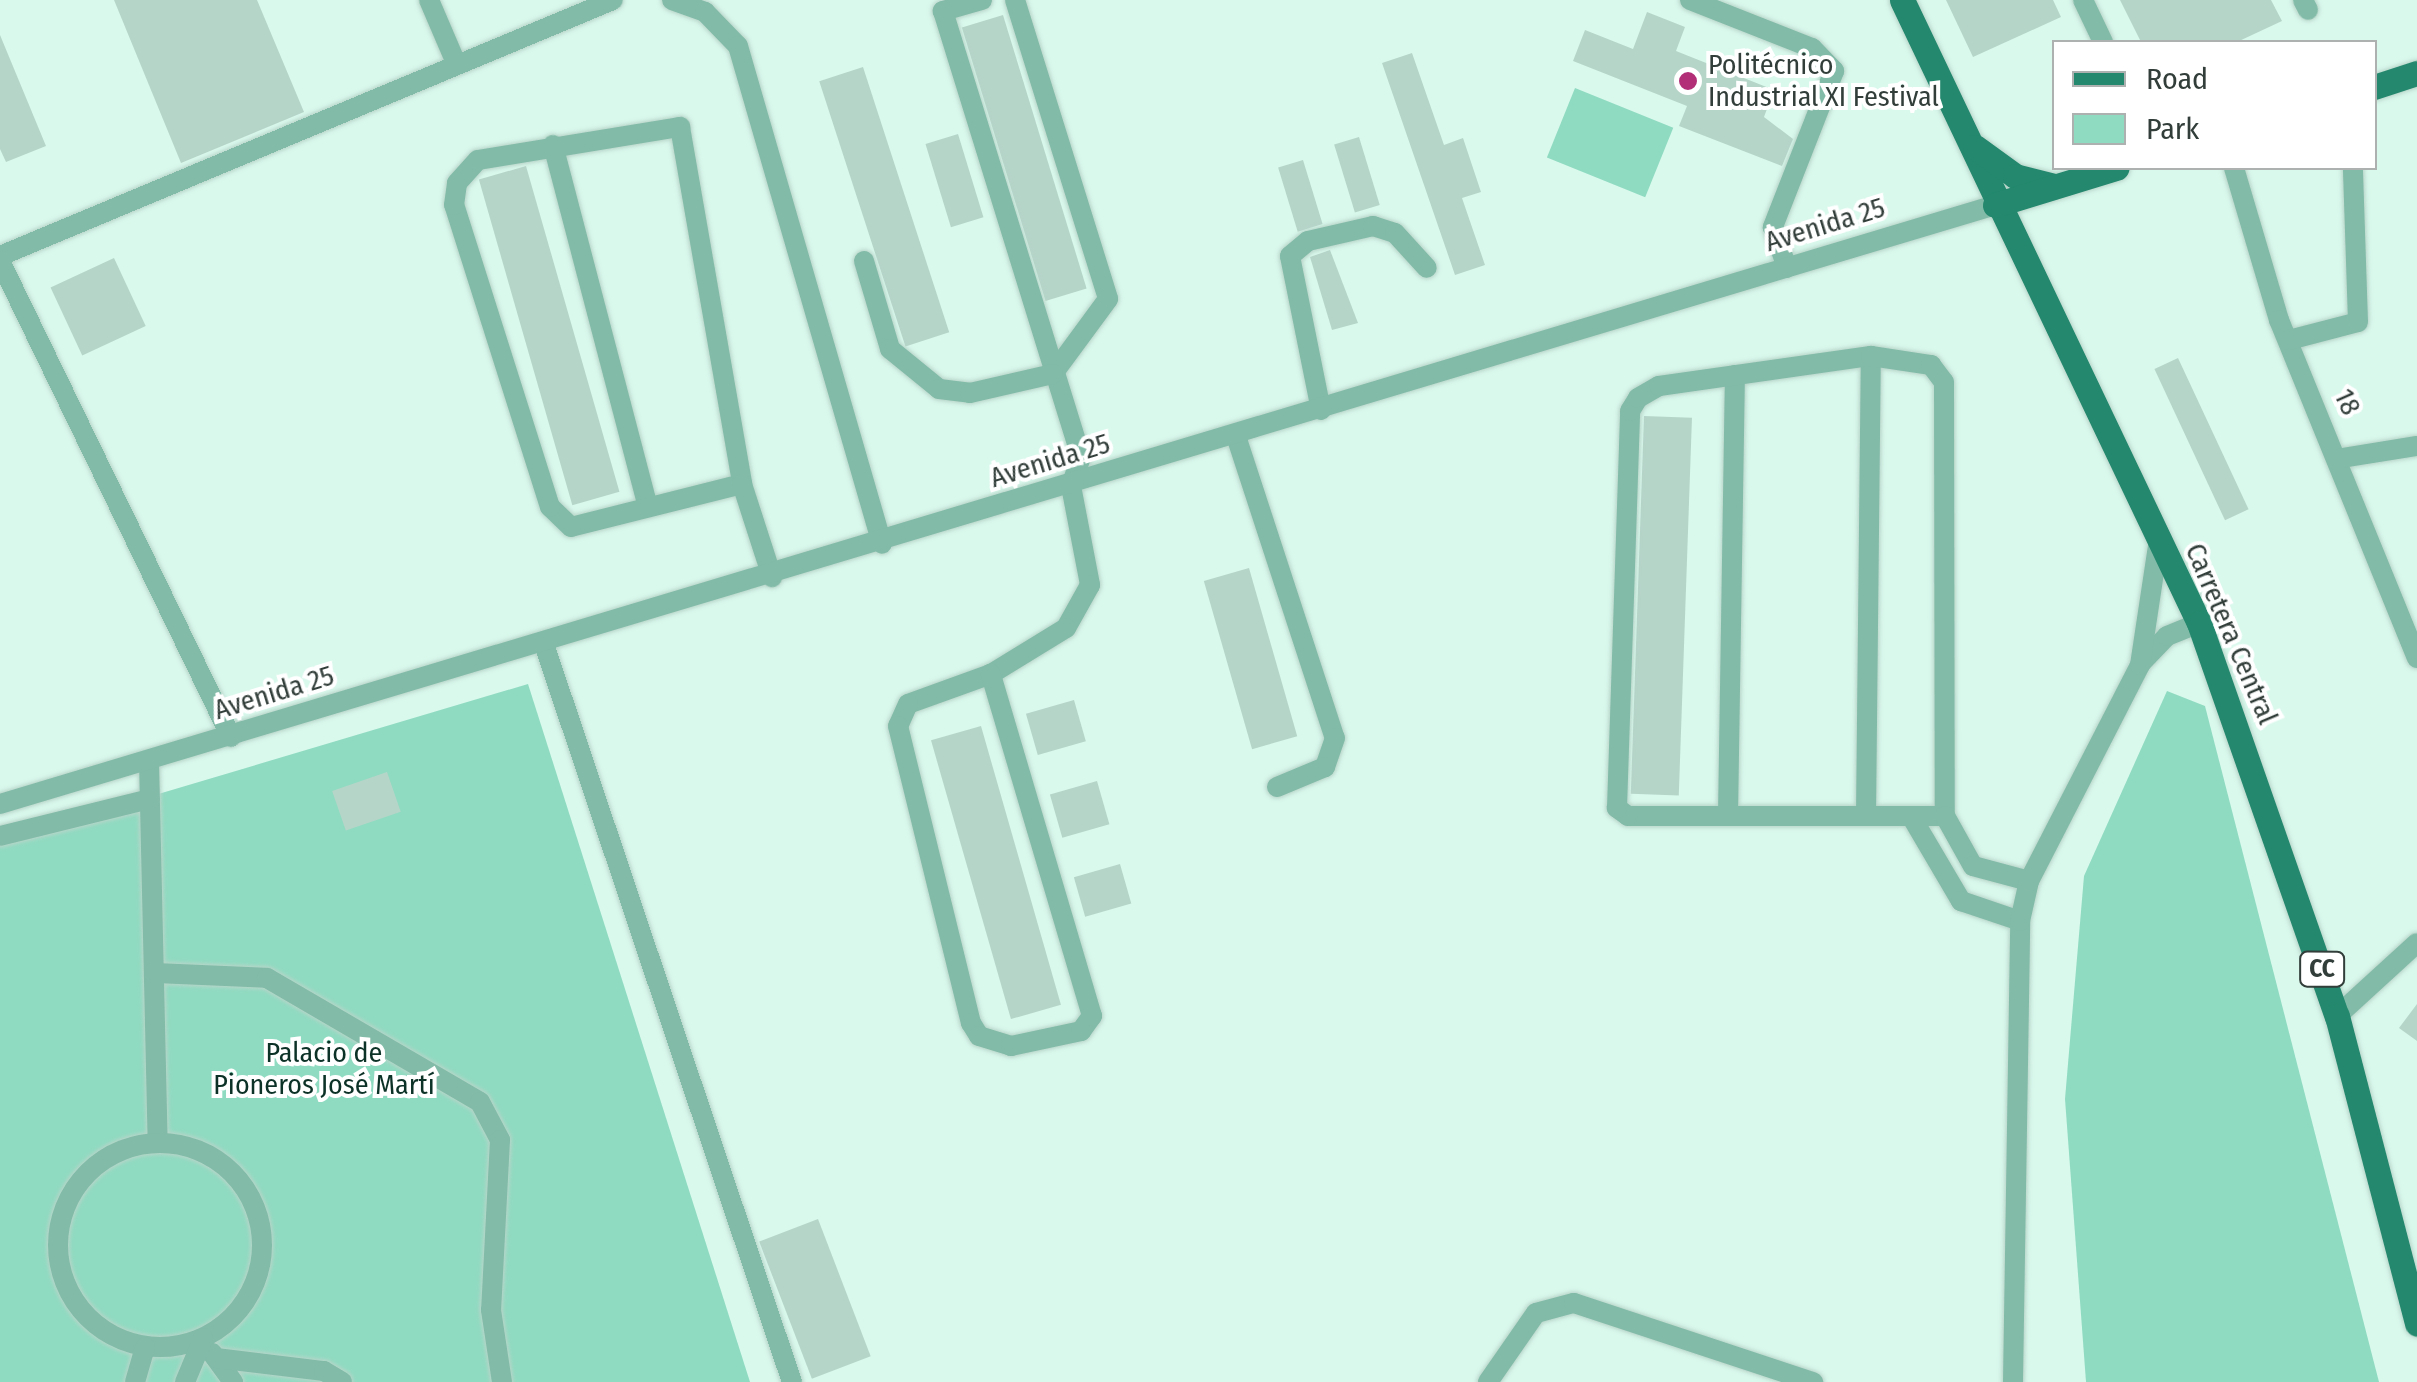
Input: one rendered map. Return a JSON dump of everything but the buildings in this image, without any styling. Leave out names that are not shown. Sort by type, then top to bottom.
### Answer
[{"type":"main road","name":"Carretera Central","points":[[1902,0],[1972,144],[1995,205],[2199,623],[2338,1016],[2407,1243],[2417,1324]]},
{"type":"main road","points":[[2377,86],[2417,73]]},
{"type":"main road","points":[[1972,144],[2015,176],[2056,186]]},
{"type":"main road","name":"Avenida 25","points":[[1995,205],[2109,170]]},
{"type":"street","points":[[429,0],[456,63]]},
{"type":"street","points":[[672,0],[706,12],[738,46],[882,544]]},
{"type":"street","points":[[982,0],[944,12],[1081,457],[1072,486],[1090,566],[1087,602],[1066,628],[991,674],[908,704],[898,726],[971,1023],[978,1036],[1011,1046],[1081,1032],[1092,1016],[991,674]]},
{"type":"street","points":[[864,261],[890,349],[938,388],[970,393],[1053,374],[1108,299],[1015,0]]},
{"type":"street","points":[[1690,0],[1812,48],[1834,72],[1773,227],[1787,268]]},
{"type":"street","points":[[2082,0],[2101,40]]},
{"type":"street","points":[[231,737],[0,259],[594,2]]},
{"type":"street","points":[[742,484],[570,526],[550,507],[454,205],[457,184],[478,160],[680,127],[742,484],[772,577]]},
{"type":"street","points":[[554,145],[648,507]]},
{"type":"street","name":"18","points":[[2235,170],[2289,340],[2342,458],[2417,658]]},
{"type":"street","points":[[2289,340],[2358,322],[2353,170]]},
{"type":"street","name":"Avenida 25","points":[[0,804],[882,544],[1995,205]]},
{"type":"street","points":[[1322,410],[1290,256],[1308,241],[1373,226],[1396,233],[1427,268]]},
{"type":"street","points":[[1866,816],[1871,356]]},
{"type":"street","points":[[1944,816],[1628,816],[1613,796],[1630,411],[1659,386],[1871,356],[1931,365],[1944,382],[1944,816],[1973,866],[2030,881]]},
{"type":"street","points":[[1728,816],[1735,376]]},
{"type":"street","points":[[1236,436],[1335,738],[1325,767],[1277,787]]},
{"type":"street","points":[[2342,458],[2417,446]]},
{"type":"street","points":[[2140,665],[2159,540]]},
{"type":"street","points":[[2014,1382],[2020,921],[2030,881],[2140,665],[2167,636],[2199,623]]},
{"type":"street","points":[[544,644],[792,1382]]},
{"type":"street","points":[[149,760],[158,1143]]},
{"type":"street","points":[[0,836],[150,799]]},
{"type":"street","points":[[1911,816],[1960,901],[2020,921]]},
{"type":"street","points":[[2338,1016],[2417,943]]},
{"type":"street","points":[[154,973],[267,978],[480,1102],[500,1140],[491,1310],[502,1382]]},
{"type":"street","points":[[185,1382],[202,1340],[249,1298],[263,1238],[240,1181],[188,1147],[158,1143],[95,1166],[60,1222],[58,1256],[76,1302],[113,1337],[145,1347],[202,1340]]},
{"type":"street","points":[[1488,1382],[1536,1313],[1574,1303],[1813,1382]]},
{"type":"street","points":[[202,1340],[232,1382]]},
{"type":"street","points":[[135,1382],[145,1347]]},
{"type":"street","points":[[216,1358],[324,1371],[342,1382]]},
{"type":"green space","points":[[1575,88],[1673,128],[1645,197],[1547,158]]},
{"type":"green space","name":"Palacio de Pioneros José Martí","points":[[528,684],[750,1382],[0,1382],[0,841]]},
{"type":"green space","points":[[2167,691],[2205,706],[2379,1382],[2086,1382],[2065,1099],[2084,876]]},
{"type":"place","name":"Politécnico Industrial XI Festival","points":[[1688,81]]}]
